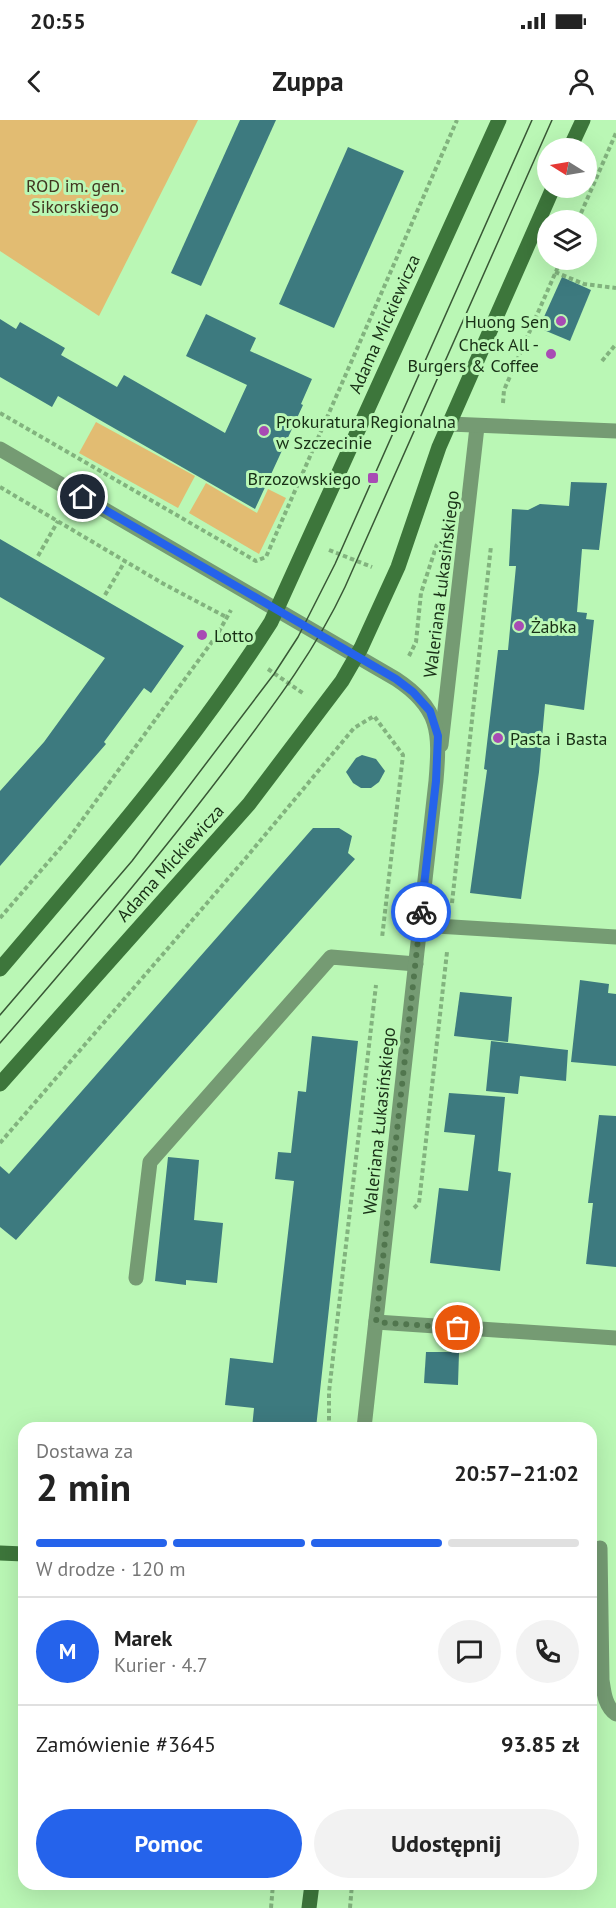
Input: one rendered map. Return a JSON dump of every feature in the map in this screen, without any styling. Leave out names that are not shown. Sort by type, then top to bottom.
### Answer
[{"type":"street","name":"Adama Mickiewicza","points":[[0,969],[122,825],[244,664],[278,610],[499,120]]},
{"type":"street","points":[[575,138],[583,120]]},
{"type":"street","name":"Adama Mickiewicza","points":[[0,1084],[265,786],[342,681],[356,657],[398,567],[449,424],[549,198]]},
{"type":"street","points":[[449,424],[477,427],[616,431]]},
{"type":"street","name":"Waleriana Łukasińskiego","points":[[365,1422],[477,427]]},
{"type":"street","points":[[0,449],[356,657]]},
{"type":"street","name":"Waleriana Łukasińskiego","points":[[356,657],[410,688],[430,711],[438,736],[436,781]]},
{"type":"street","points":[[420,925],[616,937]]},
{"type":"street","points":[[136,1278],[150,1162],[331,957],[416,964]]},
{"type":"street","points":[[376,1322],[616,1338]]},
{"type":"street","points":[[597,1548],[616,1547]]},
{"type":"street","points":[[0,1553],[18,1554]]},
{"type":"street","points":[[597,1570],[604,1696],[610,1710],[616,1713]]},
{"type":"street","points":[[309,1908],[311,1890]]},
{"type":"path","points":[[0,413],[256,561],[266,557],[457,120]]},
{"type":"path","points":[[582,210],[616,133]]},
{"type":"path","points":[[502,408],[504,390],[555,272],[584,284],[616,288]]},
{"type":"path","points":[[602,361],[616,344]]},
{"type":"path","points":[[0,487],[125,561],[228,618],[69,838],[0,918]]},
{"type":"path","points":[[39,556],[58,521]]},
{"type":"path","points":[[409,656],[416,642],[420,593],[440,535]]},
{"type":"path","points":[[323,547],[375,568]]},
{"type":"path","points":[[105,595],[125,561]]},
{"type":"path","points":[[262,665],[310,699]]},
{"type":"path","points":[[0,1143],[245,859],[354,728],[374,716],[403,755],[329,1392],[329,1422]]},
{"type":"path","points":[[270,1908],[272,1890]]},
{"type":"path","points":[[350,1908],[352,1890]]},
{"type":"green space","name":"ROD im. gen. Sikorskiego","points":[[0,120],[198,120],[99,316],[0,251]]},
{"type":"green space","points":[[96,422],[195,476],[178,508],[79,453]]},
{"type":"green space","points":[[206,483],[257,513],[268,489],[286,498],[259,554],[189,513]]},
{"type":"building","points":[[240,120],[276,120],[201,286],[171,273]]},
{"type":"building","points":[[348,147],[404,171],[334,328],[279,304]]},
{"type":"building","points":[[562,277],[591,290],[570,341],[539,328]]},
{"type":"building","points":[[206,314],[256,338],[250,351],[312,379],[301,404],[303,405],[255,509],[58,396],[52,407],[0,377],[0,319],[16,329],[20,322],[65,348],[61,355],[117,387],[124,375],[225,433],[247,385],[186,356]]},
{"type":"building","points":[[571,482],[607,483],[599,550],[582,549],[577,612],[587,613],[586,619],[594,620],[584,710],[545,704],[539,772],[521,899],[470,893],[487,770],[484,769],[498,650],[508,650],[516,566],[509,566],[512,509],[528,510],[540,504],[569,506]]},
{"type":"building","points":[[0,539],[184,646],[151,693],[144,688],[104,742],[106,744],[0,866],[0,791],[44,742],[105,658],[0,597]]},
{"type":"building","points":[[362,755],[376,759],[385,771],[379,782],[371,788],[361,788],[353,783],[346,772],[356,758]]},
{"type":"building","points":[[313,828],[339,828],[352,836],[348,853],[355,859],[16,1240],[0,1227],[0,1166],[9,1174]]},
{"type":"building","points":[[580,980],[609,984],[608,993],[616,994],[616,1066],[571,1062]]},
{"type":"building","points":[[460,992],[512,997],[508,1042],[454,1036]]},
{"type":"building","points":[[312,1036],[358,1041],[317,1422],[253,1422],[254,1408],[225,1405],[230,1358],[273,1363],[294,1181],[275,1179],[278,1152],[291,1153],[298,1091],[306,1092]]},
{"type":"building","points":[[491,1041],[568,1050],[566,1081],[520,1076],[518,1094],[486,1091]]},
{"type":"building","points":[[449,1093],[505,1097],[498,1171],[511,1173],[500,1271],[430,1263],[439,1188],[468,1191],[475,1135],[444,1132]]},
{"type":"building","points":[[599,1115],[616,1116],[616,1267],[586,1264],[593,1203],[588,1203]]},
{"type":"building","points":[[168,1157],[199,1160],[194,1220],[223,1223],[217,1283],[186,1280],[186,1285],[155,1281]]},
{"type":"building","points":[[426,1352],[459,1352],[458,1385],[424,1383]]},
{"type":"tram line","points":[[0,1015],[132,861],[274,674],[298,637],[335,564],[532,120]]},
{"type":"tram line","points":[[0,1043],[175,834],[247,741],[307,656],[345,587],[552,120]]},
{"type":"way so far","points":[[421,912],[376,1322],[458,1328]]},
{"type":"place","name":"Huong Sen","points":[[561,321]]},
{"type":"place","name":"Check All - Burgers & Coffee","points":[[551,354]]},
{"type":"place","name":"Prokuratura Regionalna w Szczecinie","points":[[264,431]]},
{"type":"place","name":"Brzozowskiego","points":[[373,478]]},
{"type":"place","name":"Żabka","points":[[519,626]]},
{"type":"place","name":"Lotto","points":[[202,635]]},
{"type":"place","name":"Pasta i Basta","points":[[498,738]]},
{"type":"route","points":[[83,497],[396,679],[422,700],[435,722],[438,750],[421,912]]}]
